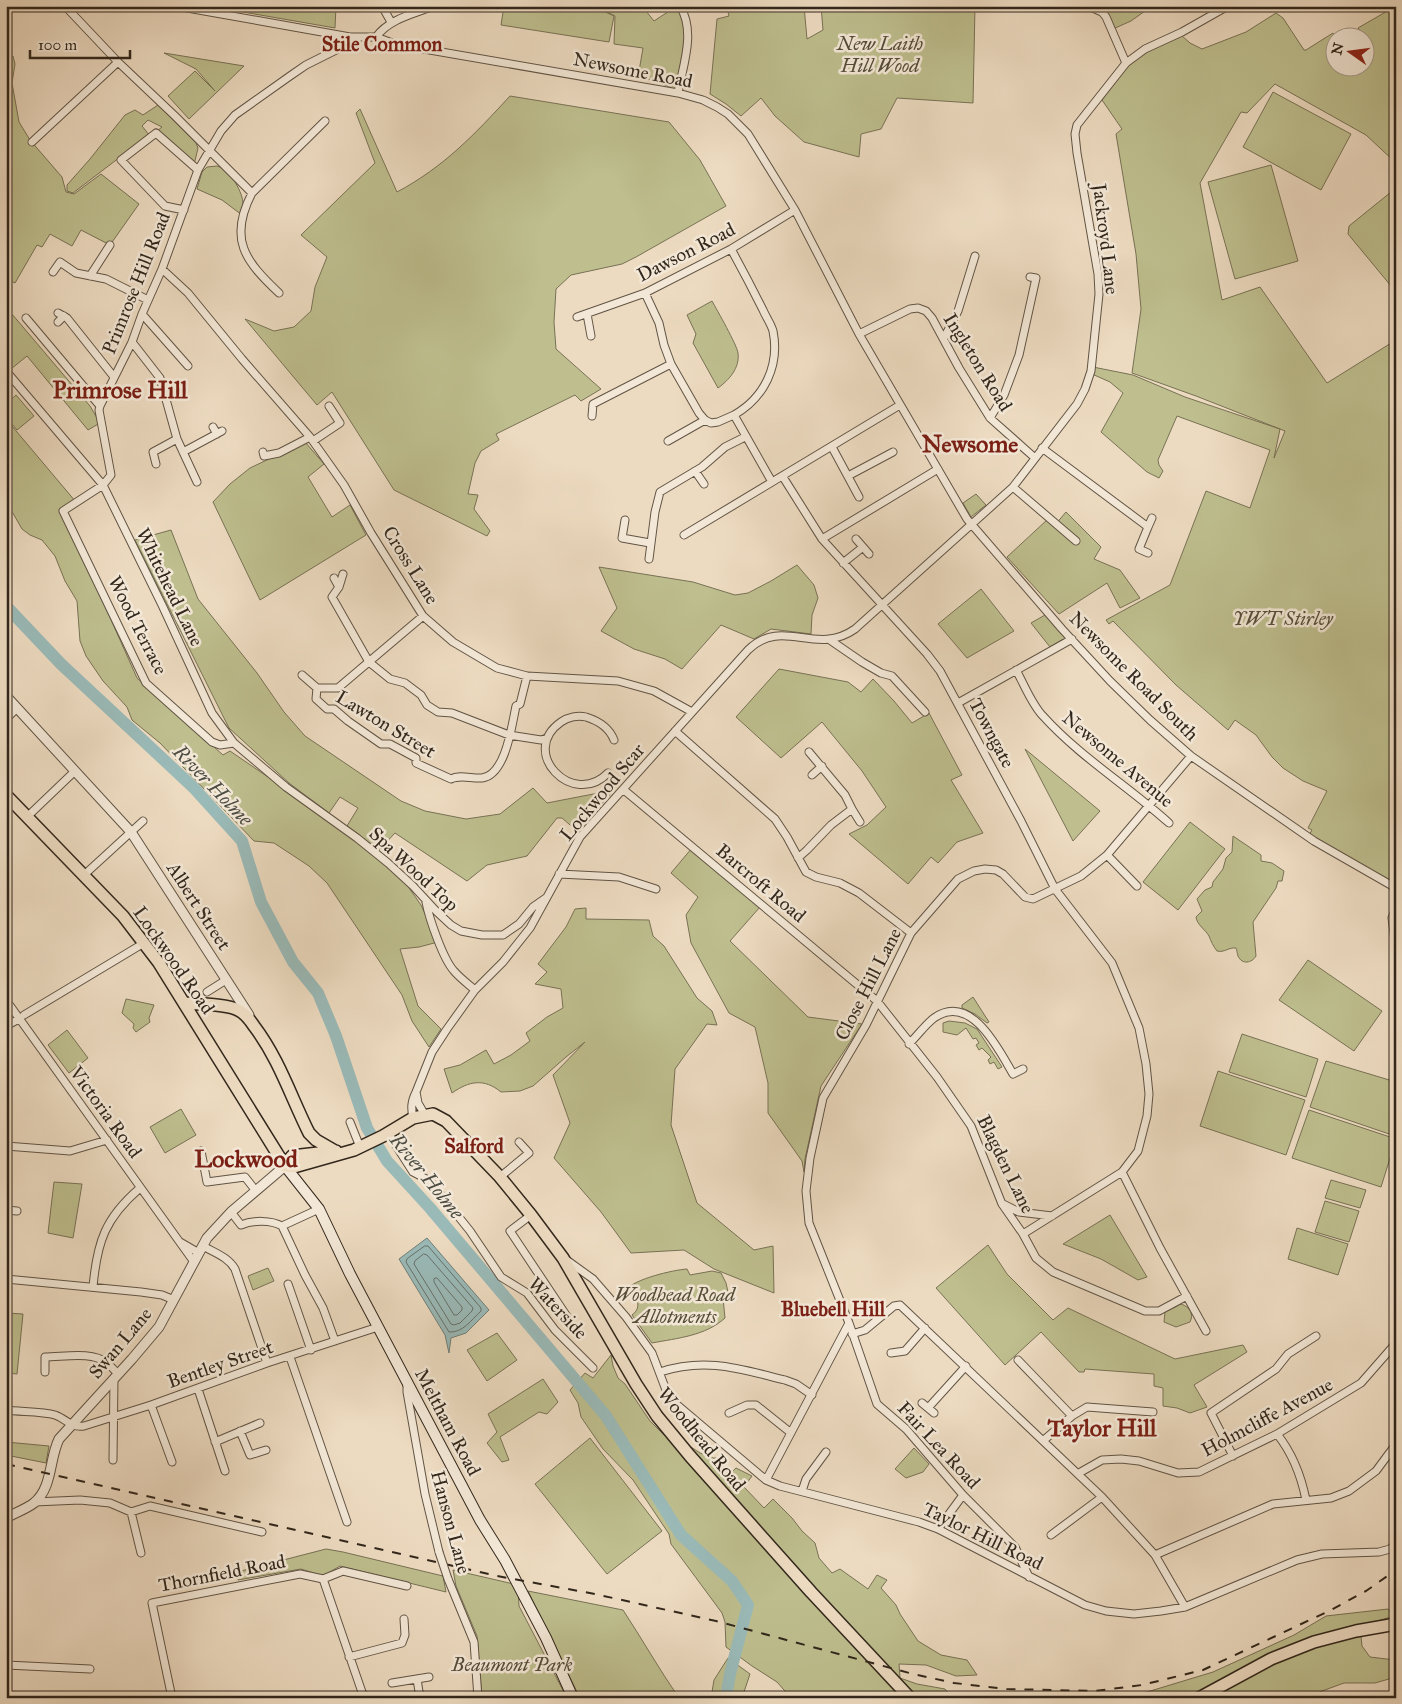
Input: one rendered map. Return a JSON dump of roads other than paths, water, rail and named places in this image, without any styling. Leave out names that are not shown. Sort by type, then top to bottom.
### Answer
[{"type":"main road","name":"Lockwood Road","points":[[6,795],[123,916],[144,943],[159,963],[285,1166]]},
{"type":"main road","points":[[184,1003],[238,1009],[251,1022]]},
{"type":"main road","name":"Albert Street","points":[[251,1022],[278,1062],[309,1133],[316,1140],[340,1152]]},
{"type":"main road","name":"Woodhead Road","points":[[425,1115],[433,1114],[446,1121],[500,1177],[563,1258],[636,1384],[657,1416],[798,1578],[910,1698]]},
{"type":"main road","points":[[285,1166],[294,1167],[362,1147],[413,1118],[425,1115]]},
{"type":"main road","name":"Meltham Road","points":[[285,1166],[319,1209],[350,1274],[480,1520],[505,1560],[546,1638],[573,1698]]},
{"type":"main road","points":[[1199,1698],[1271,1659],[1314,1642],[1366,1629],[1396,1624]]},
{"type":"street","points":[[6,12],[12,6]]},
{"type":"street","points":[[66,6],[118,62],[252,193]]},
{"type":"street","name":"Newsome Road","points":[[176,6],[350,37],[376,36],[395,44],[678,93],[703,100],[728,114],[748,134],[795,210],[859,334],[972,525]]},
{"type":"street","points":[[382,6],[391,22]]},
{"type":"street","points":[[376,36],[391,22],[434,6]]},
{"type":"street","points":[[678,93],[687,49],[688,32],[687,22],[680,6]]},
{"type":"street","points":[[1088,6],[1102,12],[1106,17],[1126,63]]},
{"type":"street","name":"Jackroyd Lane","points":[[882,605],[1013,487],[1076,404],[1085,389],[1091,372],[1099,294],[1098,274],[1075,134],[1077,125],[1126,63],[1145,50],[1228,6]]},
{"type":"street","name":"Primrose Hill Road","points":[[100,406],[132,342],[162,269],[198,170],[221,130],[235,116],[306,65],[346,45],[350,37]]},
{"type":"street","points":[[32,142],[118,62]]},
{"type":"street","points":[[279,293],[258,274],[245,255],[240,232],[244,208],[252,193],[325,121]]},
{"type":"street","points":[[184,210],[166,206],[121,160],[156,132],[198,170]]},
{"type":"street","name":"Dawson Road","points":[[577,317],[645,293],[731,249],[795,210]]},
{"type":"street","points":[[90,276],[110,244]]},
{"type":"street","points":[[645,293],[659,324],[671,364],[698,413],[710,423],[718,422],[734,415],[746,408],[767,381],[773,366],[774,348],[773,329],[731,249]]},
{"type":"street","points":[[944,338],[958,310],[975,256]]},
{"type":"street","points":[[53,272],[60,262],[76,273],[106,279],[148,300]]},
{"type":"street","name":"Cross Lane","points":[[162,269],[188,293],[311,439],[344,485],[371,533],[423,616],[453,642],[497,668],[527,676],[618,681],[654,691],[692,712]]},
{"type":"street","points":[[990,418],[1004,395],[1019,355],[1035,278]]},
{"type":"street","name":"Ingleton Road","points":[[859,334],[910,309],[918,308],[926,311],[944,338],[971,388],[990,418],[1035,458]]},
{"type":"street","points":[[142,314],[188,366]]},
{"type":"street","points":[[587,314],[591,336]]},
{"type":"street","points":[[60,317],[67,318],[114,377]]},
{"type":"street","points":[[26,318],[100,406],[98,410],[111,475],[103,485]]},
{"type":"street","points":[[132,342],[160,378],[177,439],[197,482]]},
{"type":"street","points":[[592,416],[593,404],[671,364]]},
{"type":"street","name":"Whitehead Lane","points":[[6,371],[103,485],[212,713],[223,730],[234,743],[312,807]]},
{"type":"street","points":[[684,535],[900,405]]},
{"type":"street","points":[[262,452],[264,456],[279,453],[311,439],[340,423],[329,406]]},
{"type":"street","points":[[734,415],[772,482]]},
{"type":"street","points":[[668,441],[705,420]]},
{"type":"street","points":[[183,452],[217,431]]},
{"type":"street","points":[[649,559],[650,543],[660,492],[696,471],[725,447],[745,437]]},
{"type":"street","points":[[156,464],[153,452],[177,439]]},
{"type":"street","points":[[832,447],[858,497]]},
{"type":"street","points":[[1042,448],[1148,527]]},
{"type":"street","points":[[848,476],[893,452]]},
{"type":"street","points":[[822,539],[938,469]]},
{"type":"street","points":[[696,471],[704,484]]},
{"type":"street","name":"Towngate","points":[[782,477],[822,539],[927,654],[940,671],[1055,889],[1112,963],[1139,1028],[1146,1064],[1149,1094],[1148,1116],[1138,1151],[1122,1172]]},
{"type":"street","name":"Wood Terrace","points":[[103,485],[63,511],[146,683],[212,742],[220,745],[234,743]]},
{"type":"street","points":[[1013,487],[1076,542]]},
{"type":"street","points":[[1148,553],[1139,549],[1152,518]]},
{"type":"street","points":[[625,520],[622,538],[650,543]]},
{"type":"street","name":"Newsome Road South","points":[[972,525],[1110,682],[1191,756],[1314,841],[1396,888]]},
{"type":"street","points":[[856,540],[869,554]]},
{"type":"street","points":[[843,562],[863,547]]},
{"type":"street","points":[[343,574],[339,587],[332,597],[368,662],[390,678],[405,683],[421,695],[427,705],[438,712],[452,713],[509,735],[541,740],[547,738]]},
{"type":"street","points":[[334,578],[339,587]]},
{"type":"street","name":"Lockwood Scar","points":[[413,1118],[412,1100],[432,1052],[475,990],[519,943],[530,928],[580,837],[748,650],[758,640],[773,636],[781,635],[830,640],[844,636],[882,605]]},
{"type":"street","points":[[302,675],[317,688],[338,688],[423,616]]},
{"type":"street","points":[[958,703],[1072,639]]},
{"type":"street","name":"Lockwood Scar","points":[[830,640],[862,662],[881,673],[892,676],[925,712]]},
{"type":"street","name":"Newsome Avenue","points":[[1016,670],[1041,715],[1077,750],[1150,805],[1169,822]]},
{"type":"street","name":"Lawton Street","points":[[317,688],[316,700],[327,709],[334,709],[381,744],[390,744],[416,758],[416,763],[451,779],[457,776],[462,778],[485,778],[492,773],[504,757],[516,706],[520,704],[527,676]]},
{"type":"street","name":"Albert Street","points":[[6,696],[131,832],[251,1022]]},
{"type":"street","points":[[6,719],[17,708]]},
{"type":"street","points":[[608,773],[594,783],[585,784],[576,784],[560,778],[549,765],[546,758],[547,738],[552,729],[567,718],[582,716],[594,719],[604,725],[612,734],[614,740]]},
{"type":"street","points":[[675,732],[775,819],[787,836],[806,872],[840,883],[859,893],[911,932]]},
{"type":"street","points":[[809,752],[845,796],[860,822]]},
{"type":"street","points":[[1055,889],[1081,876],[1107,855],[1191,756]]},
{"type":"street","points":[[812,775],[822,766]]},
{"type":"street","points":[[28,816],[75,771]]},
{"type":"street","name":"Barcroft Road","points":[[624,790],[877,1002]]},
{"type":"street","name":"Spa Wood Top","points":[[312,807],[357,838],[388,863],[451,926],[461,931],[482,935],[503,935],[511,931],[533,907],[546,898]]},
{"type":"street","points":[[798,858],[831,824],[852,809]]},
{"type":"street","points":[[84,875],[143,821]]},
{"type":"street","points":[[1107,855],[1136,886]]},
{"type":"street","name":"Close Hill Lane","points":[[849,1323],[809,1223],[806,1191],[810,1158],[823,1098],[866,1025],[911,932],[958,879],[974,871],[996,870],[1003,874],[1025,897],[1033,899],[1055,889]]},
{"type":"street","points":[[559,874],[619,877],[656,889]]},
{"type":"street","points":[[426,902],[428,912],[447,960],[453,970],[475,990]]},
{"type":"street","points":[[1396,908],[1392,918],[1396,948]]},
{"type":"street","points":[[6,1026],[144,943]]},
{"type":"street","points":[[207,992],[226,980]]},
{"type":"street","name":"Victoria Road","points":[[6,1000],[22,1017],[140,1188],[194,1262]]},
{"type":"street","name":"Blagden Lane","points":[[877,1002],[937,1077],[970,1126],[1002,1204],[1023,1234],[1036,1258],[1053,1272],[1131,1307],[1152,1312],[1159,1311],[1187,1296]]},
{"type":"street","points":[[910,1044],[934,1018],[957,1009],[983,1026],[1013,1074],[1023,1069]]},
{"type":"street","points":[[416,1092],[418,1103],[425,1115]]},
{"type":"street","points":[[350,1122],[362,1147]]},
{"type":"street","name":"Waterside","points":[[386,1135],[413,1172],[430,1181],[470,1231],[501,1277],[527,1293],[555,1330],[593,1368]]},
{"type":"street","points":[[6,1146],[70,1151],[107,1140]]},
{"type":"street","points":[[500,1177],[529,1153],[520,1142]]},
{"type":"street","points":[[201,1151],[206,1182],[245,1177],[256,1190]]},
{"type":"street","name":"Swan Lane","points":[[6,1518],[34,1502],[43,1492],[59,1438],[159,1327],[207,1238],[232,1212],[285,1166]]},
{"type":"street","points":[[1023,1234],[1122,1172],[1152,1232],[1206,1330]]},
{"type":"street","points":[[92,1286],[96,1254],[105,1230],[118,1210],[140,1188]]},
{"type":"street","points":[[1002,1204],[1019,1212],[1053,1216]]},
{"type":"street","points":[[282,1226],[319,1209]]},
{"type":"street","points":[[6,1210],[17,1211]]},
{"type":"street","points":[[232,1212],[241,1225],[247,1222],[256,1222],[276,1223],[282,1226],[323,1308],[335,1342]]},
{"type":"street","points":[[531,1215],[510,1231],[568,1318]]},
{"type":"street","name":"Victoria Road","points":[[180,1242],[223,1257],[232,1264],[267,1364]]},
{"type":"street","name":"Taylor Hill Road","points":[[563,1258],[593,1279],[622,1312],[652,1353],[666,1390],[676,1404],[766,1480],[780,1486],[898,1516],[938,1530],[1085,1605],[1106,1611],[1134,1614],[1185,1607],[1296,1560],[1322,1554],[1379,1552],[1394,1548]]},
{"type":"street","points":[[6,1279],[152,1293],[174,1300]]},
{"type":"street","points":[[288,1284],[311,1350]]},
{"type":"street","points":[[852,1334],[865,1330],[894,1306],[900,1305],[1102,1497],[1155,1555],[1185,1607]]},
{"type":"street","points":[[766,1480],[849,1323]]},
{"type":"street","name":"Fair Lea Road","points":[[849,1323],[877,1404],[906,1429],[963,1495],[1015,1547],[1029,1577]]},
{"type":"street","name":"Bentley Street","points":[[72,1424],[77,1427],[84,1426],[152,1405],[378,1327]]},
{"type":"street","points":[[891,1353],[904,1351],[925,1328]]},
{"type":"street","points":[[1233,1456],[1211,1412],[1276,1369],[1288,1354],[1316,1336]]},
{"type":"street","name":"Holmcliffe Avenue","points":[[1079,1474],[1102,1460],[1121,1458],[1178,1472],[1199,1472],[1277,1434],[1361,1383],[1396,1343]]},
{"type":"street","points":[[45,1372],[46,1357],[94,1357],[107,1362],[116,1376],[113,1416],[113,1460]]},
{"type":"street","points":[[290,1357],[347,1522]]},
{"type":"street","points":[[1018,1360],[1024,1370],[1072,1416]]},
{"type":"street","points":[[660,1372],[678,1366],[718,1365],[785,1380],[796,1384],[812,1395]]},
{"type":"street","points":[[928,1408],[966,1366]]},
{"type":"street","name":"Hanson Lane","points":[[407,1381],[407,1392],[418,1457],[438,1552],[474,1642],[478,1698]]},
{"type":"street","points":[[198,1389],[225,1471]]},
{"type":"street","points":[[152,1405],[172,1462]]},
{"type":"street","points":[[729,1413],[747,1405],[756,1405],[791,1433]]},
{"type":"street","points":[[1044,1440],[1072,1416],[1090,1406],[1153,1412]]},
{"type":"street","points":[[6,1410],[56,1416],[72,1424]]},
{"type":"street","points":[[215,1442],[260,1423]]},
{"type":"street","points":[[240,1431],[250,1456],[266,1450]]},
{"type":"street","points":[[1277,1434],[1288,1448],[1302,1478],[1306,1500]]},
{"type":"street","points":[[1155,1555],[1273,1504],[1331,1498],[1348,1491],[1376,1471],[1396,1444]]},
{"type":"street","points":[[802,1491],[806,1480],[826,1452]]},
{"type":"street","points":[[938,1530],[963,1495]]},
{"type":"street","points":[[1051,1535],[1102,1497]]},
{"type":"street","points":[[34,1502],[80,1500],[110,1503],[131,1512],[150,1506],[262,1532]]},
{"type":"street","points":[[131,1512],[141,1553]]},
{"type":"street","points":[[364,1698],[323,1580],[344,1572],[407,1586]]},
{"type":"street","name":"Thornfield Road","points":[[172,1698],[152,1603],[300,1574],[323,1580]]},
{"type":"street","points":[[350,1657],[402,1643],[405,1635],[404,1619]]},
{"type":"street","points":[[6,1665],[90,1669]]},
{"type":"street","points":[[392,1683],[429,1677]]},
{"type":"street","points":[[417,1679],[420,1698]]},
{"type":"water","points":[[427,1238],[489,1310],[466,1333],[451,1338],[449,1353],[445,1335],[399,1259]]},
{"type":"waterway","name":"River Holme","points":[[6,606],[61,664],[193,787],[242,841],[261,902],[293,962],[318,993],[336,1036],[367,1128],[387,1161],[430,1208],[606,1416],[681,1535],[732,1581],[748,1605],[730,1674],[726,1698]]},
{"type":"railway","points":[[6,1464],[497,1576],[595,1594],[716,1621],[913,1674],[954,1683],[1007,1689],[1095,1691],[1142,1685],[1203,1670],[1329,1611],[1366,1591],[1396,1570]]},
{"type":"district","name":"Stile Common","points":[[382,44]]},
{"type":"district","name":"Primrose Hill","points":[[120,390]]},
{"type":"district","name":"Newsome","points":[[970,444]]},
{"type":"district","name":"Salford","points":[[474,1146]]},
{"type":"district","name":"Lockwood","points":[[246,1159]]},
{"type":"district","name":"Bluebell Hill","points":[[833,1309]]},
{"type":"district","name":"Taylor Hill","points":[[1102,1428]]},
{"type":"park label","name":"New Laith Hill Wood","points":[[880,54]]},
{"type":"park label","name":"YWT Stirley","points":[[1283,618]]},
{"type":"park label","name":"Woodhead Road Allotments","points":[[675,1305]]},
{"type":"park label","name":"Beaumont Park","points":[[512,1664]]}]
